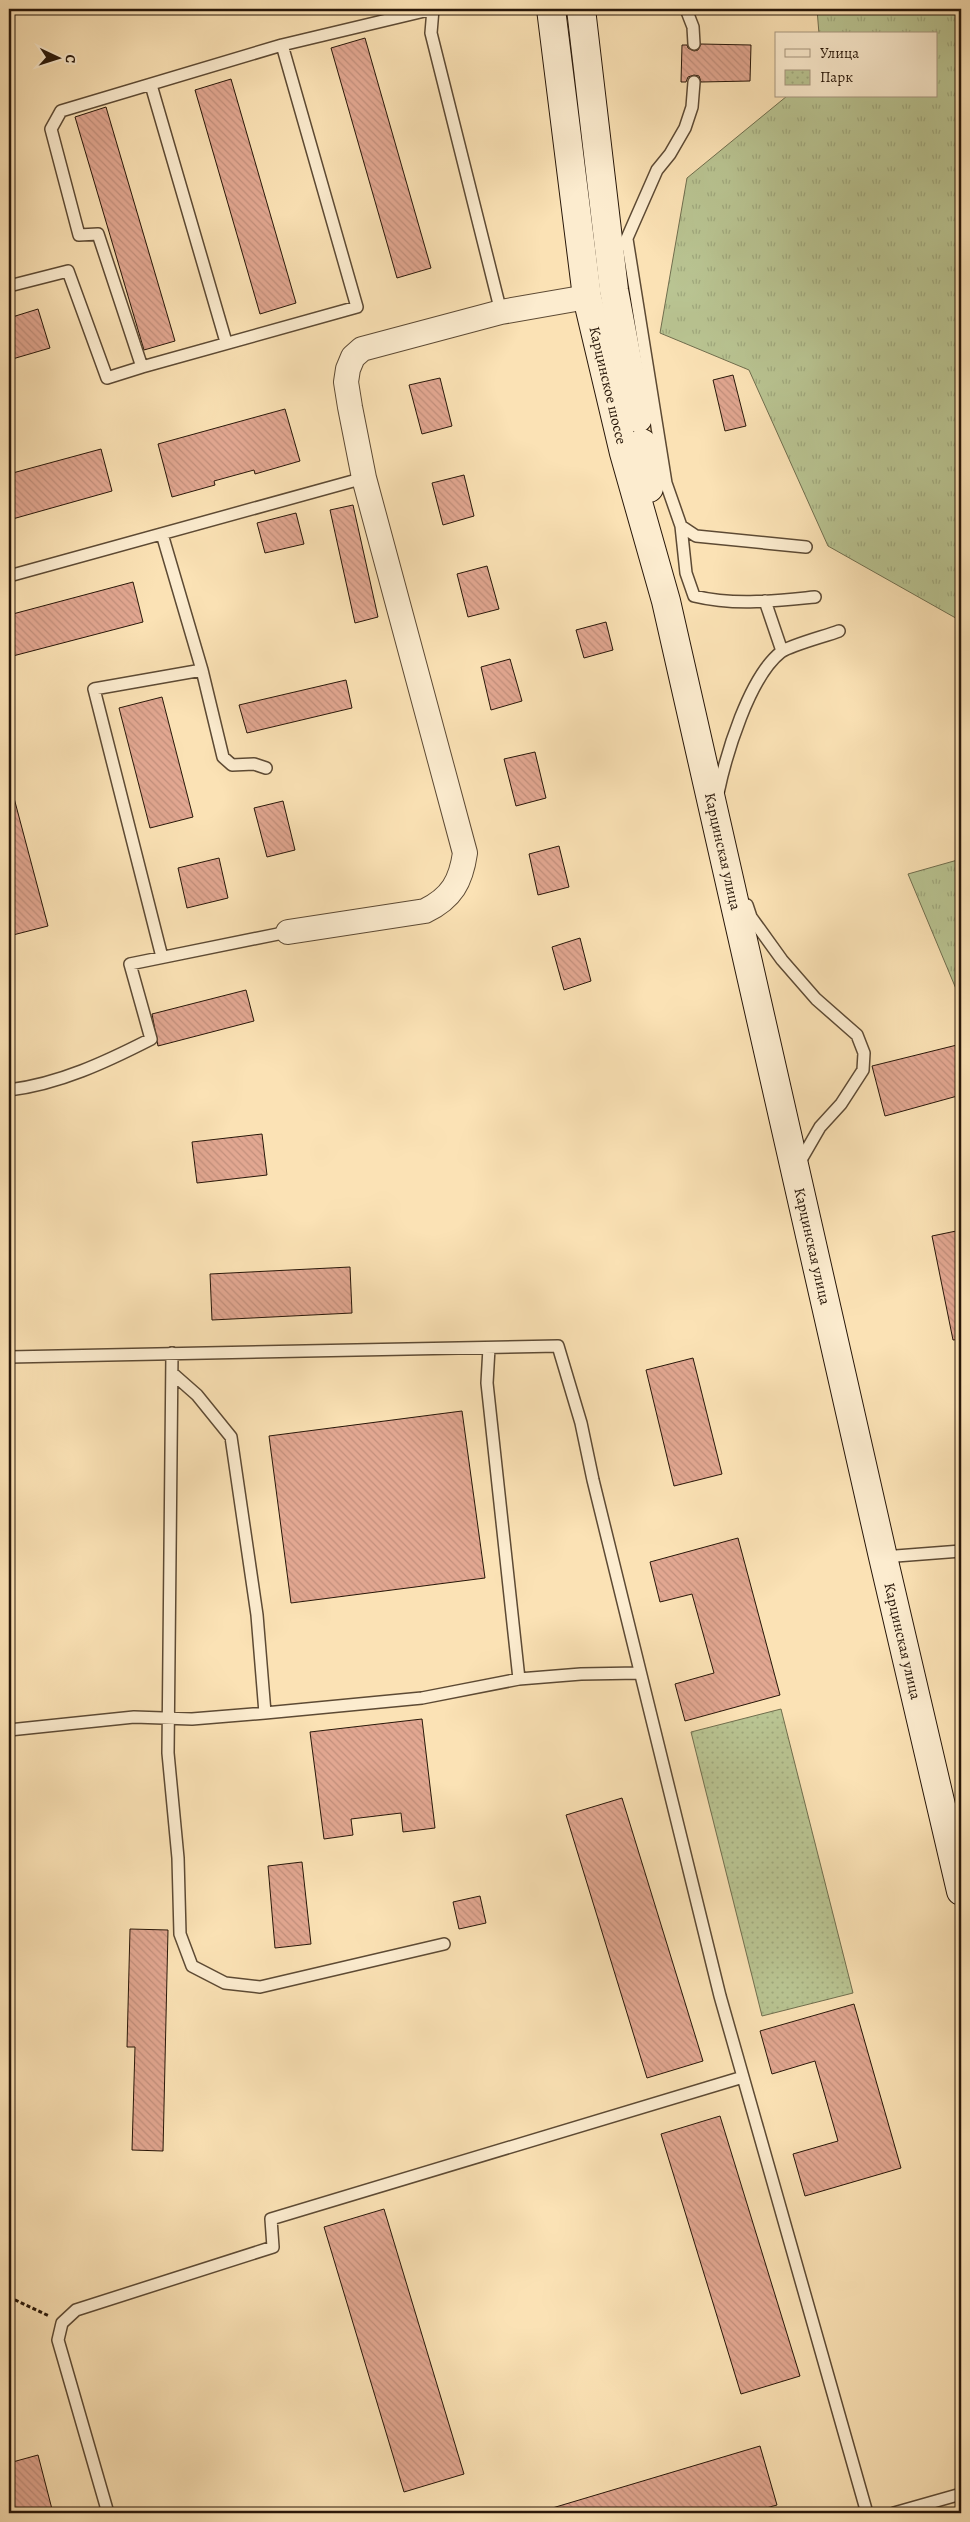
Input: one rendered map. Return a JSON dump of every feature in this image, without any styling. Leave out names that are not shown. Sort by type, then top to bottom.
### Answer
[{"type":"main road","name":"Карцинское шоссе","points":[[551,9],[587,297],[624,453],[666,601]]},
{"type":"main road","name":"Карцинское шоссе","points":[[581,9],[614,290],[640,431],[666,601]]},
{"type":"main road","points":[[587,297],[614,290]]},
{"type":"main road","name":"Карцинская улица","points":[[666,601],[794,1171],[961,1891]]},
{"type":"street","points":[[288,932],[426,911],[439,904],[454,890],[463,867],[465,853],[364,478],[346,382],[353,357],[362,349],[500,312],[587,297]]},
{"type":"lane","points":[[142,367],[98,234],[79,235],[51,129],[61,111],[282,45],[433,9],[431,33],[500,312]]},
{"type":"lane","points":[[686,9],[693,27],[694,44]]},
{"type":"lane","points":[[9,286],[68,271],[107,378],[226,342],[357,307],[282,45]]},
{"type":"lane","points":[[614,290],[617,260],[657,170],[670,154],[685,128],[692,107],[694,82]]},
{"type":"lane","points":[[151,85],[226,342]]},
{"type":"lane","points":[[627,238],[666,483],[681,526],[686,573],[694,596],[715,601],[765,601],[815,597]]},
{"type":"lane","points":[[9,576],[364,478]]},
{"type":"lane","points":[[681,526],[696,536],[806,547]]},
{"type":"lane","points":[[162,534],[202,670],[223,756],[232,766],[254,764],[266,768]]},
{"type":"lane","points":[[765,601],[782,651]]},
{"type":"lane","points":[[794,1171],[820,1128],[841,1104],[863,1070],[864,1054],[857,1035],[805,986],[782,960],[751,917],[713,816],[725,759],[744,710],[762,674],[782,651],[839,631]]},
{"type":"lane","points":[[162,957],[94,689],[202,670]]},
{"type":"lane","points":[[9,1090],[29,1088],[103,1064],[151,1039],[130,964],[288,932]]},
{"type":"lane","points":[[9,1357],[558,1346],[581,1423],[640,1673],[720,1996],[867,2513]]},
{"type":"lane","points":[[489,1348],[487,1383],[519,1679]]},
{"type":"lane","points":[[172,1353],[168,1753],[178,1858],[180,1934],[192,1966],[224,1983],[260,1987],[444,1944]]},
{"type":"lane","points":[[172,1372],[196,1395],[231,1438],[257,1615],[265,1713]]},
{"type":"lane","points":[[883,1557],[961,1551]]},
{"type":"lane","points":[[9,1730],[134,1717],[192,1719],[265,1713],[422,1698],[519,1679],[581,1674],[640,1673]]},
{"type":"lane","points":[[108,2513],[58,2340],[62,2323],[76,2310],[273,2246],[271,2219],[743,2076]]},
{"type":"lane","points":[[894,2513],[961,2494]]},
{"type":"path","points":[[9,2297],[62,2323]]},
{"type":"green space","points":[[817,9],[961,9],[961,621],[828,546],[749,370],[660,333],[687,178],[785,98],[938,98],[938,32],[819,32]]},
{"type":"green space","points":[[961,859],[961,998],[908,874]]},
{"type":"green space","points":[[781,1709],[853,1993],[762,2016],[691,1732]]},
{"type":"building","points":[[365,38],[431,268],[397,278],[331,48]]},
{"type":"building","points":[[701,44],[751,45],[750,81],[701,82],[699,76],[694,75],[688,77],[686,82],[681,82],[682,45],[687,45],[688,48],[694,51],[698,50]]},
{"type":"building","points":[[231,79],[296,303],[260,314],[195,90]]},
{"type":"building","points":[[106,107],[175,341],[144,350],[75,117]]},
{"type":"building","points":[[38,309],[50,348],[9,360],[9,318]]},
{"type":"building","points":[[733,375],[746,426],[725,431],[713,380]]},
{"type":"building","points":[[440,378],[452,426],[422,434],[409,385]]},
{"type":"building","points":[[285,409],[300,461],[255,474],[254,470],[214,481],[215,485],[172,497],[158,444]]},
{"type":"building","points":[[101,449],[112,491],[9,520],[9,474]]},
{"type":"building","points":[[464,475],[474,516],[443,525],[432,483]]},
{"type":"building","points":[[353,505],[378,617],[355,623],[330,510]]},
{"type":"building","points":[[296,513],[304,544],[265,553],[257,523]]},
{"type":"building","points":[[487,566],[499,609],[468,617],[457,574]]},
{"type":"building","points":[[133,582],[143,622],[9,657],[9,615]]},
{"type":"building","points":[[606,622],[613,650],[584,658],[576,630]]},
{"type":"building","points":[[510,659],[522,701],[491,710],[481,667]]},
{"type":"building","points":[[346,680],[352,708],[247,733],[239,705]]},
{"type":"building","points":[[162,697],[193,817],[150,828],[119,708]]},
{"type":"building","points":[[535,752],[546,798],[516,806],[504,759]]},
{"type":"building","points":[[14,798],[48,926],[9,936],[9,799]]},
{"type":"building","points":[[283,801],[295,850],[267,857],[254,808]]},
{"type":"building","points":[[559,846],[569,887],[538,895],[529,854]]},
{"type":"building","points":[[219,858],[228,898],[187,908],[178,868]]},
{"type":"building","points":[[580,938],[591,981],[564,990],[552,947]]},
{"type":"building","points":[[246,990],[254,1021],[158,1046],[152,1014]]},
{"type":"building","points":[[961,1044],[961,1095],[885,1116],[872,1066]]},
{"type":"building","points":[[262,1134],[267,1175],[197,1183],[192,1142]]},
{"type":"building","points":[[961,1230],[961,1339],[953,1340],[932,1236]]},
{"type":"building","points":[[350,1267],[352,1313],[212,1320],[210,1274]]},
{"type":"building","points":[[693,1358],[722,1474],[674,1486],[646,1370]]},
{"type":"building","points":[[462,1411],[485,1578],[291,1603],[269,1436]]},
{"type":"building","points":[[738,1538],[780,1695],[685,1721],[675,1684],[714,1673],[692,1594],[660,1602],[650,1562]]},
{"type":"building","points":[[422,1719],[435,1828],[403,1832],[401,1813],[351,1819],[353,1835],[324,1839],[310,1732]]},
{"type":"building","points":[[622,1798],[703,2061],[647,2078],[566,1815]]},
{"type":"building","points":[[302,1862],[311,1944],[275,1948],[268,1866]]},
{"type":"building","points":[[480,1896],[486,1923],[459,1929],[453,1902]]},
{"type":"building","points":[[130,1929],[168,1930],[163,2151],[132,2150],[135,2047],[127,2047]]},
{"type":"building","points":[[854,2004],[901,2168],[805,2196],[793,2154],[838,2141],[815,2061],[772,2074],[760,2031]]},
{"type":"building","points":[[720,2116],[800,2376],[741,2394],[661,2134]]},
{"type":"building","points":[[384,2209],[464,2474],[404,2492],[324,2227]]},
{"type":"building","points":[[760,2446],[777,2505],[748,2513],[550,2513],[549,2509]]},
{"type":"building","points":[[38,2455],[53,2513],[9,2513],[9,2463]]}]
